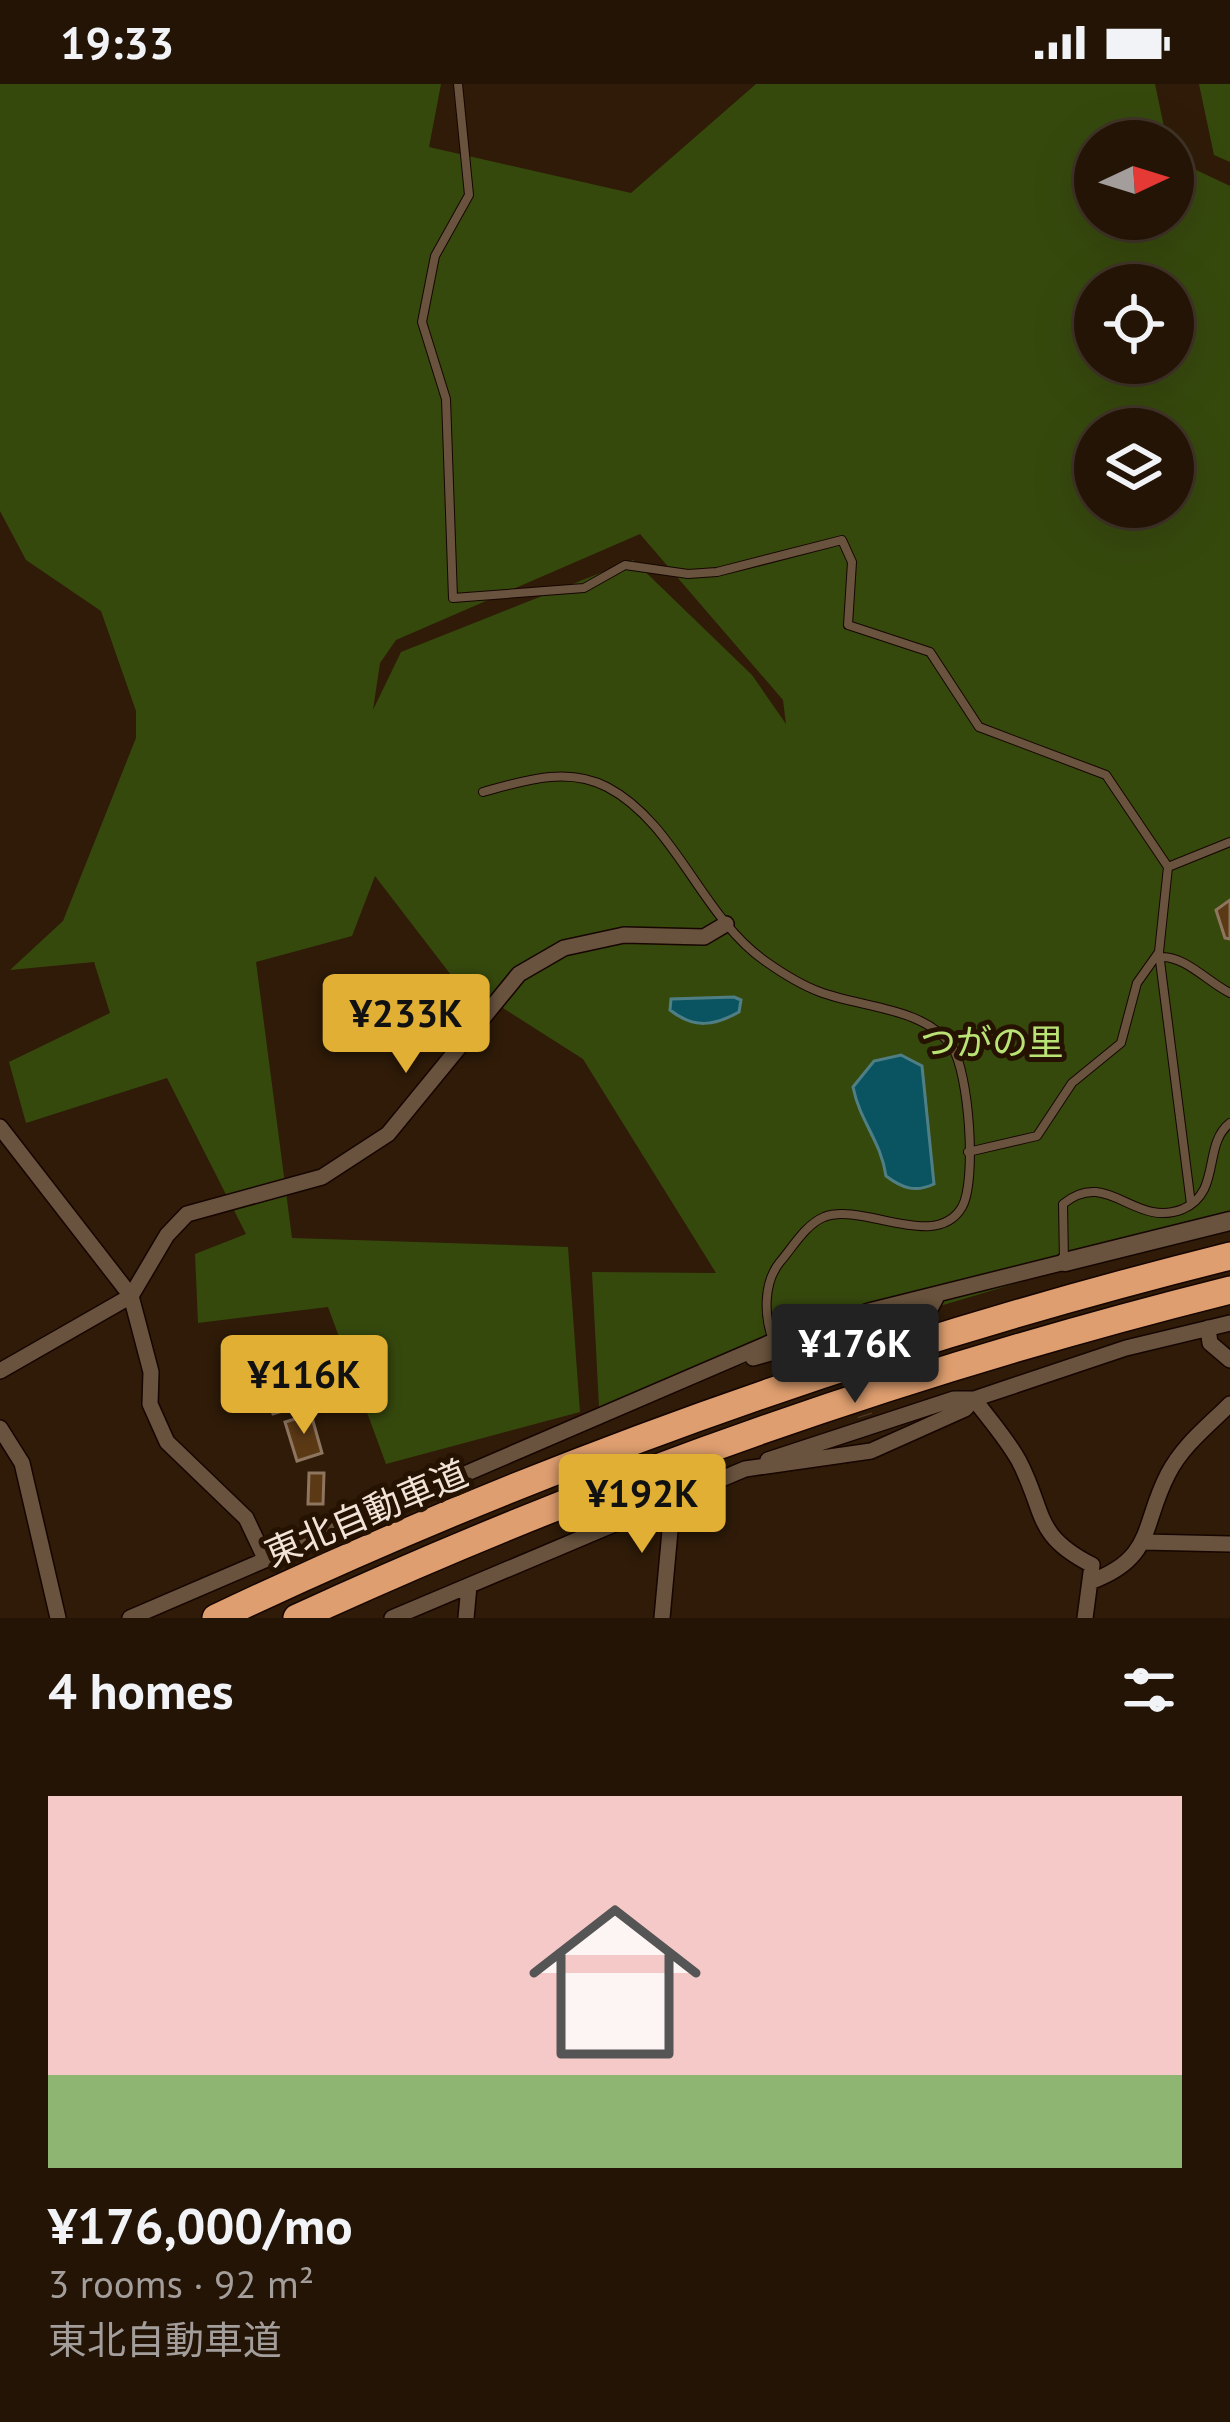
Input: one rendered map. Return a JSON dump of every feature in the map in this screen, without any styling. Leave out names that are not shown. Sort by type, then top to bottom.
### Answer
[{"type":"highway","name":"東北自動車道","points":[[216,1618],[463,1509],[700,1417],[989,1322],[1230,1256]]},
{"type":"highway","name":"東北自動車道","points":[[297,1618],[550,1509],[834,1405],[1230,1291]]},
{"type":"street","points":[[0,1371],[131,1296],[167,1235],[187,1214],[322,1177],[388,1134],[519,974],[564,948],[625,935],[704,937],[726,924]]},
{"type":"street","points":[[2,1134],[82,1226],[131,1296],[151,1372],[150,1404],[166,1442],[246,1518],[264,1556]]},
{"type":"street","points":[[130,1618],[264,1556],[774,1341],[938,1294],[1230,1221]]},
{"type":"street","points":[[721,1364],[842,1342],[930,1309],[938,1294]]},
{"type":"street","points":[[392,1618],[673,1498],[867,1423],[954,1399],[974,1399],[1126,1348],[1230,1323]]},
{"type":"street","points":[[1208,1328],[1210,1343],[1230,1360]]},
{"type":"street","points":[[745,1469],[871,1451],[964,1409],[974,1399]]},
{"type":"street","points":[[974,1399],[1019,1461],[1046,1533],[1065,1552],[1092,1565],[1085,1618]]},
{"type":"street","points":[[1090,1582],[1131,1562],[1144,1542],[1166,1478],[1201,1429],[1230,1404]]},
{"type":"street","points":[[0,1428],[22,1463],[58,1618]]},
{"type":"street","points":[[662,1618],[673,1498]]},
{"type":"street","points":[[1144,1542],[1230,1544]]},
{"type":"street","points":[[466,1618],[469,1586]]},
{"type":"lane","points":[[458,84],[469,195],[435,256],[422,322],[446,399],[453,598],[584,588],[625,565],[688,574],[717,572],[842,540],[852,562],[848,625],[931,652],[980,727],[1106,775],[1168,867],[1160,954],[1191,1204]]},
{"type":"lane","points":[[483,792],[560,776],[610,788],[652,827],[726,924],[790,978],[817,991],[920,1020],[940,1033],[960,1063],[969,1188],[960,1212],[942,1223],[898,1223],[849,1213],[824,1217],[806,1230],[772,1272],[767,1300],[774,1341]]},
{"type":"lane","points":[[1168,867],[1230,843]]},
{"type":"lane","points":[[1160,954],[1181,960],[1206,982],[1230,993]]},
{"type":"lane","points":[[968,1152],[1036,1136],[1072,1083],[1121,1043],[1136,983],[1160,954]]},
{"type":"lane","points":[[1065,1262],[1060,1211],[1075,1194],[1100,1188],[1154,1216],[1191,1204],[1208,1187],[1218,1137],[1230,1123]]},
{"type":"green space","name":"つがの里","points":[[0,84],[441,84],[429,147],[631,193],[756,84],[1155,84],[1163,120],[1074,120],[1074,240],[1194,240],[1194,169],[1230,186],[1230,1220],[599,1407],[592,1272],[716,1273],[583,1059],[451,975],[375,876],[352,936],[256,962],[292,1238],[568,1247],[580,1412],[386,1464],[328,1307],[198,1323],[195,1254],[246,1234],[167,1078],[26,1123],[9,1062],[110,1013],[94,962],[10,970],[63,921],[136,738],[136,711],[101,611],[26,560],[0,511]],"holes":[[[640,534],[783,700],[786,724],[752,675],[633,560],[401,652],[373,710],[380,663],[396,640]]]},
{"type":"green space","points":[[1199,84],[1230,84],[1230,162],[1214,155]]},
{"type":"water","points":[[671,999],[741,1000],[739,1012],[713,1023],[696,1023],[670,1010]]},
{"type":"water","points":[[901,1055],[922,1066],[934,1184],[915,1189],[886,1176],[853,1087],[874,1061]]},
{"type":"building","points":[[1230,900],[1230,939],[1225,938],[1216,910]]},
{"type":"building","points":[[285,1374],[296,1407],[273,1414],[262,1382]]},
{"type":"building","points":[[311,1414],[322,1453],[297,1461],[285,1422]]},
{"type":"building","points":[[309,1473],[324,1473],[323,1504],[308,1504]]},
{"type":"tunnel","points":[[844,1349],[865,1416]]}]
